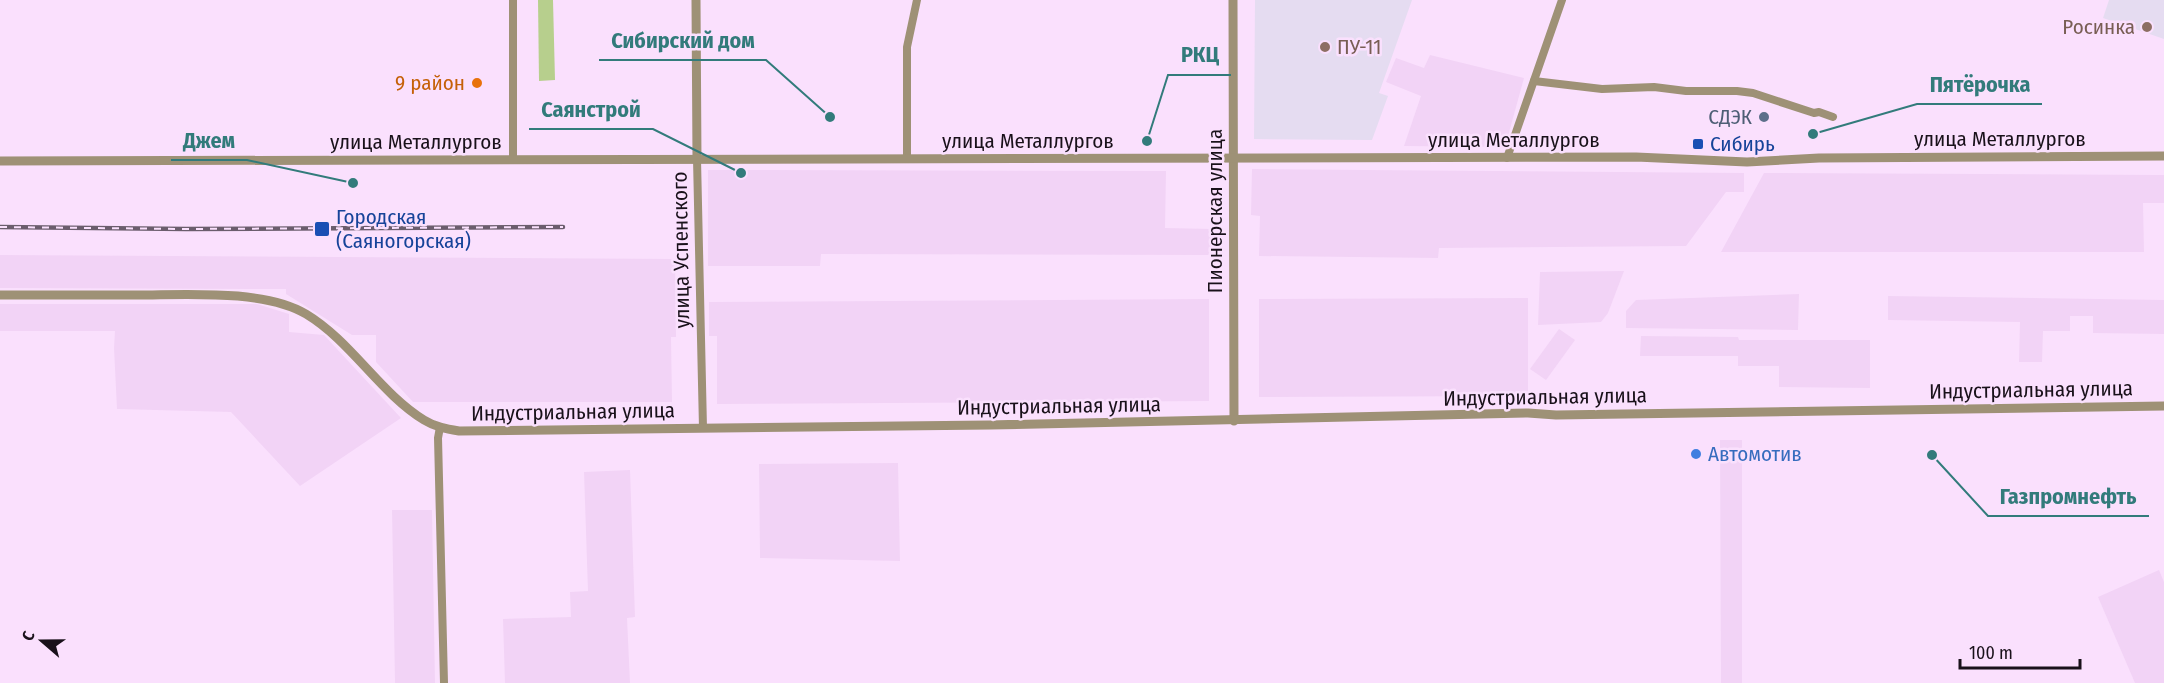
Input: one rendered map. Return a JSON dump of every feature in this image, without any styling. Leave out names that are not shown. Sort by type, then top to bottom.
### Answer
[{"type":"street","points":[[513,0],[513,160]]},
{"type":"street","name":"улица Успенского","points":[[696,0],[703,428]]},
{"type":"street","points":[[907,159],[907,47],[917,0]]},
{"type":"street","name":"Пионерская улица","points":[[1233,0],[1234,421]]},
{"type":"street","points":[[1507,158],[1562,0]]},
{"type":"street","points":[[1534,81],[1602,89],[1654,87],[1737,91],[1753,93],[1833,117]]},
{"type":"street","name":"улица Металлургов","points":[[0,160],[1636,157],[1747,162],[1831,158],[2164,156]]},
{"type":"street","name":"Индустриальная улица","points":[[0,295],[183,295],[260,298],[286,305],[306,314],[336,338],[398,399],[424,420],[440,427],[459,431],[1234,421],[1528,413],[1556,415],[2164,406]]},
{"type":"street","points":[[440,427],[438,438],[444,683]]},
{"type":"shaded area","name":"ПУ-11","points":[[1255,0],[1412,0],[1379,93],[1388,96],[1372,140],[1254,139]]},
{"type":"shaded area","name":"Росинка","points":[[2109,0],[2164,0],[2164,39],[2103,18]]},
{"type":"shaded area","points":[[1430,55],[1524,78],[1505,147],[1404,146],[1421,96],[1386,82],[1396,58],[1424,68]]},
{"type":"shaded area","points":[[1252,169],[1744,173],[1744,192],[1726,192],[1686,246],[1439,248],[1438,258],[1259,256],[1260,216],[1251,215]]},
{"type":"shaded area","points":[[708,170],[1166,171],[1165,228],[1212,229],[1212,255],[821,254],[820,266],[708,266]]},
{"type":"shaded area","points":[[1764,173],[2164,175],[2164,203],[2143,203],[2144,252],[1721,252]]},
{"type":"shaded area","points":[[0,255],[675,259],[676,337],[671,337],[672,402],[413,402],[376,362],[376,335],[352,335],[286,294],[286,289],[0,288]]},
{"type":"shaded area","points":[[1624,271],[1608,313],[1601,322],[1538,325],[1540,272]]},
{"type":"shaded area","points":[[1799,294],[1798,330],[1626,328],[1626,311],[1636,300]]},
{"type":"shaded area","points":[[1888,296],[2164,300],[2164,334],[2093,333],[2093,316],[2070,316],[2070,331],[2043,331],[2042,362],[2019,362],[2020,322],[1888,320]]},
{"type":"shaded area","points":[[1528,298],[1528,396],[1259,397],[1259,299]]},
{"type":"shaded area","points":[[1209,299],[1209,401],[717,404],[717,336],[709,336],[709,302]]},
{"type":"shaded area","points":[[0,304],[257,304],[289,314],[289,332],[324,335],[401,418],[300,486],[231,412],[117,409],[115,331],[0,331]]},
{"type":"shaded area","points":[[1559,329],[1575,340],[1546,380],[1530,369]]},
{"type":"shaded area","points":[[1641,336],[1738,337],[1739,340],[1870,340],[1870,388],[1779,387],[1779,366],[1738,366],[1738,356],[1640,356]]},
{"type":"shaded area","points":[[1720,440],[1742,440],[1742,683],[1721,683]]},
{"type":"shaded area","points":[[898,463],[900,561],[760,558],[759,464]]},
{"type":"shaded area","points":[[630,470],[635,617],[627,618],[630,683],[505,683],[503,619],[571,617],[570,592],[588,591],[584,472]]},
{"type":"shaded area","points":[[392,510],[432,510],[435,683],[395,683]]},
{"type":"shaded area","points":[[2159,570],[2164,582],[2164,683],[2135,683],[2098,597]]},
{"type":"green space","points":[[538,0],[553,0],[555,80],[539,81]]},
{"type":"railway","points":[[0,227],[186,229],[563,227]]},
{"type":"place","name":"Росинка","points":[[2147,27]]},
{"type":"place","name":"ПУ-11","points":[[1325,47]]},
{"type":"place","name":"9 район","points":[[477,83]]},
{"type":"place","name":"Сибирский дом","points":[[830,117]]},
{"type":"place","name":"СДЭК","points":[[1764,117]]},
{"type":"place","name":"Пятёрочка","points":[[1813,134]]},
{"type":"place","name":"РКЦ","points":[[1147,141]]},
{"type":"place","name":"Сибирь","points":[[1698,144]]},
{"type":"place","name":"Саянстрой","points":[[741,173]]},
{"type":"place","name":"Джем","points":[[353,183]]},
{"type":"place","name":"Городская (Саяногорская)","points":[[322,229]]},
{"type":"place","name":"Автомотив","points":[[1696,454]]},
{"type":"place","name":"Газпромнефть","points":[[1932,455]]}]
